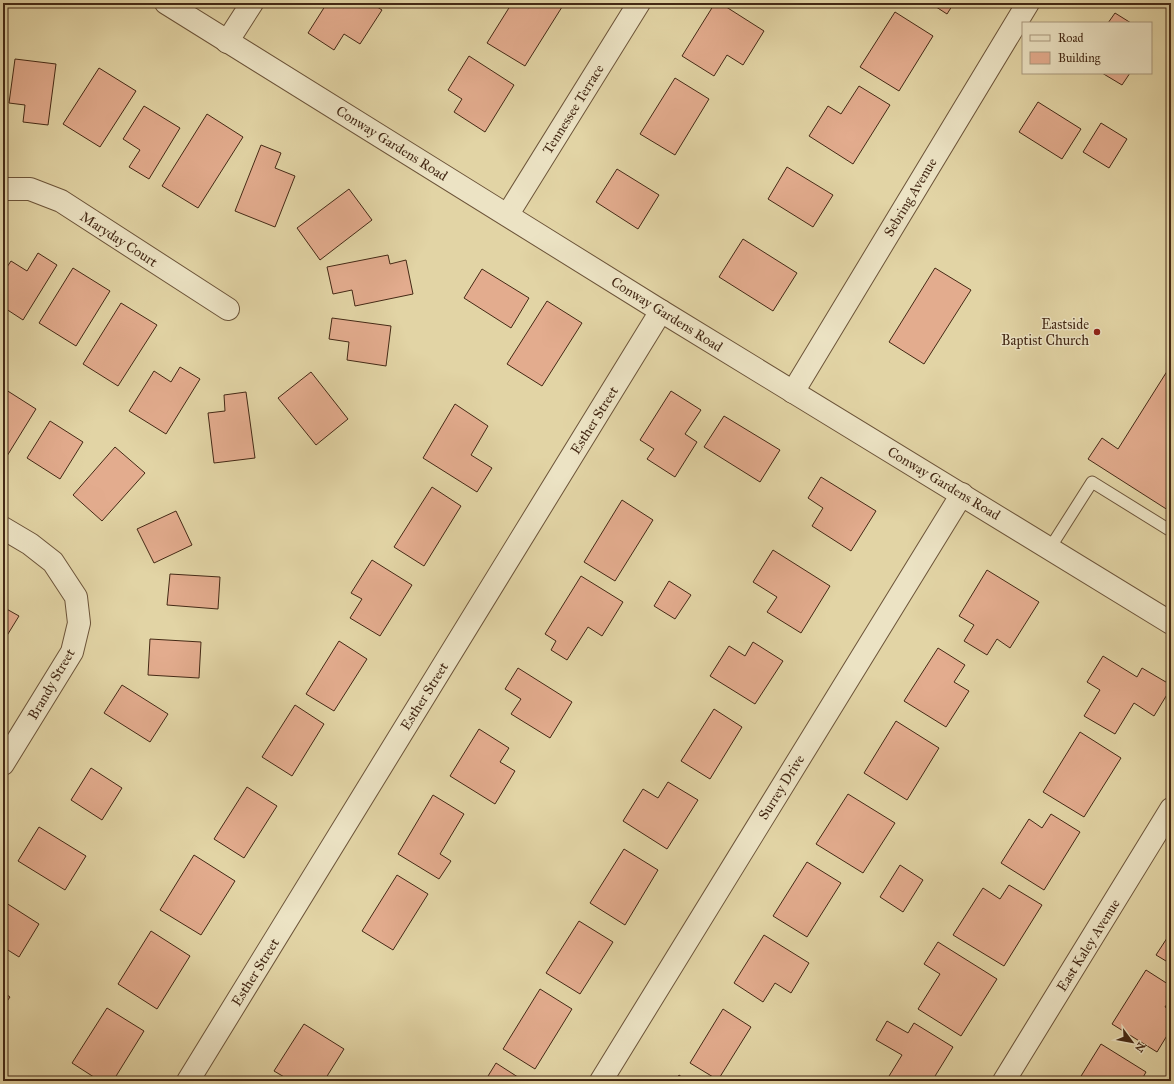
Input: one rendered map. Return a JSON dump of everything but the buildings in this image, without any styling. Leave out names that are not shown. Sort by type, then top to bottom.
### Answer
[{"type":"street","name":"Conway Gardens Road","points":[[166,3],[793,392],[1171,623]]},
{"type":"street","points":[[227,42],[252,3]]},
{"type":"street","name":"Tennessee Terrace","points":[[508,214],[639,3]]},
{"type":"street","name":"Sebring Avenue","points":[[793,392],[1028,3]]},
{"type":"street","name":"Maryday Court","points":[[3,189],[30,189],[61,201],[228,309]]},
{"type":"street","name":"Esther Street","points":[[188,1081],[661,310]]},
{"type":"street","name":"Surrey Drive","points":[[601,1081],[962,494]]},
{"type":"street","name":"Brandy Street","points":[[3,528],[30,544],[53,562],[76,597],[79,623],[72,652],[3,764]]},
{"type":"street","name":"East Kaley Avenue","points":[[1004,1081],[1171,809]]},
{"type":"lane","points":[[1050,548],[1092,482],[1171,531]]},
{"type":"place","name":"Eastside Baptist Church","points":[[1097,332]]}]
